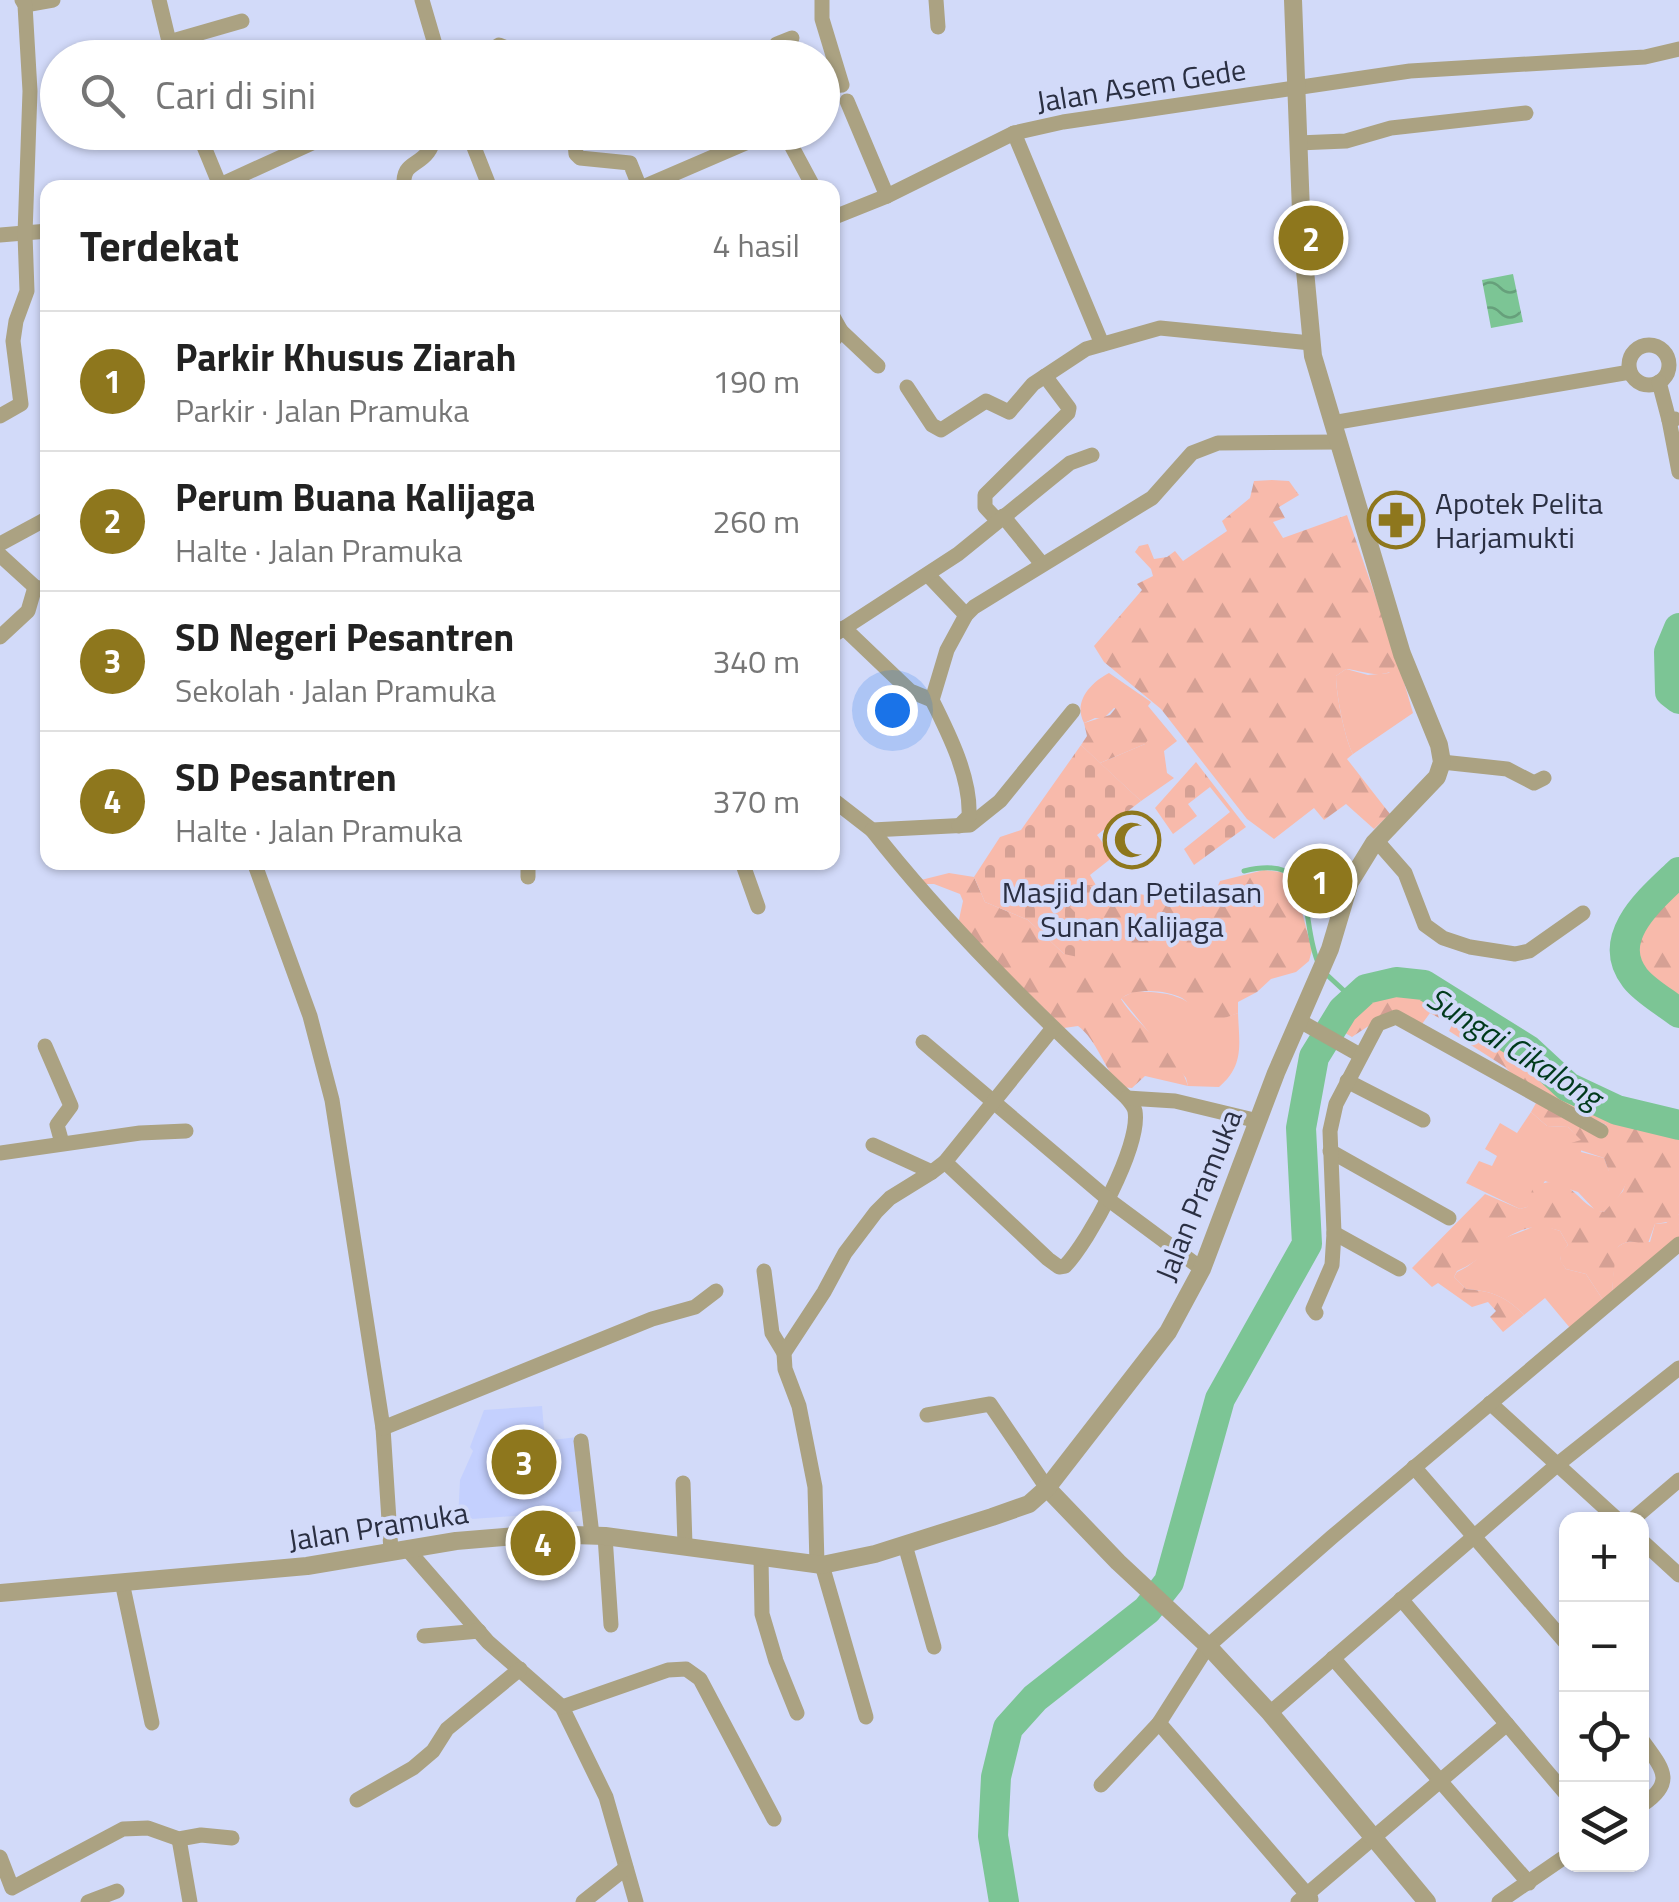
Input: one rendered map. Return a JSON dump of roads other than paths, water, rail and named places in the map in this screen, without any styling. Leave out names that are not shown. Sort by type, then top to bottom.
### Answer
[{"type":"street","points":[[0,416],[21,404],[14,341],[16,321],[28,291],[30,92],[23,3],[53,0]]},
{"type":"street","points":[[159,0],[169,40]]},
{"type":"street","points":[[422,0],[437,40]]},
{"type":"street","points":[[822,0],[822,19],[829,40]]},
{"type":"street","points":[[936,0],[938,27]]},
{"type":"street","points":[[1294,0],[1302,238],[1311,343],[1402,654],[1442,762],[1507,769],[1534,783],[1544,778]]},
{"type":"street","points":[[196,40],[242,22]]},
{"type":"street","points":[[787,40],[792,38]]},
{"type":"street","name":"Jalan Asem Gede","points":[[840,215],[1014,133],[1102,115],[1463,66],[1645,57],[1679,50]]},
{"type":"street","points":[[840,77],[887,196]]},
{"type":"street","points":[[840,92],[845,93]]},
{"type":"street","points":[[1298,143],[1346,141],[1391,128],[1526,113]]},
{"type":"street","points":[[1014,133],[1102,344]]},
{"type":"street","points":[[205,150],[218,180]]},
{"type":"street","points":[[233,180],[297,150]]},
{"type":"street","points":[[404,180],[411,164],[430,150]]},
{"type":"street","points":[[475,150],[487,180]]},
{"type":"street","points":[[578,150],[580,158],[630,162],[637,180]]},
{"type":"street","points":[[659,180],[729,150]]},
{"type":"street","points":[[794,150],[810,180]]},
{"type":"street","points":[[0,235],[40,232]]},
{"type":"street","points":[[907,387],[932,425],[941,430],[986,401],[1009,412],[1045,376],[1086,349],[1160,328],[1311,343]]},
{"type":"street","points":[[840,338],[878,366]]},
{"type":"street","points":[[1649,345],[1663,350],[1669,364],[1668,372],[1659,382],[1647,385],[1636,381],[1630,372],[1635,350],[1649,345]]},
{"type":"street","points":[[1332,423],[1630,372]]},
{"type":"street","points":[[1042,564],[984,506],[985,495],[1068,413],[1069,408],[1045,376]]},
{"type":"street","points":[[1659,382],[1674,419],[1679,472]]},
{"type":"street","points":[[959,826],[969,816],[970,801],[954,748],[932,700],[946,650],[966,615],[1152,498],[1201,448],[1238,442],[1338,442]]},
{"type":"street","points":[[840,631],[928,575],[1070,462],[1092,455]]},
{"type":"street","points":[[0,544],[40,522]]},
{"type":"street","points":[[0,555],[40,588]]},
{"type":"street","points":[[928,575],[966,615]]},
{"type":"street","points":[[0,638],[28,612],[40,591]]},
{"type":"street","points":[[840,634],[910,691],[932,700]]},
{"type":"street","points":[[872,830],[970,824],[1000,801],[1073,711]]},
{"type":"street","name":"Jalan Pramuka","points":[[0,1593],[307,1566],[506,1536],[598,1536],[820,1565],[905,1545],[1022,1507],[1048,1488],[1158,1346],[1202,1269],[1258,1120],[1303,1023],[1350,882],[1376,840],[1437,777],[1442,762]]},
{"type":"street","points":[[840,805],[872,830],[912,880],[1135,1110],[1131,1140],[1109,1200],[1071,1260],[1059,1267],[946,1162]]},
{"type":"street","points":[[1376,840],[1405,873],[1425,925],[1443,938],[1514,954],[1529,951],[1582,913]]},
{"type":"street","points":[[257,870],[302,996],[332,1100],[399,1550],[478,1631],[562,1708],[606,1797],[636,1902]]},
{"type":"street","points":[[745,870],[758,907]]},
{"type":"street","points":[[1316,1314],[1313,1309],[1332,1265],[1330,1131],[1336,1104],[1378,1024],[1396,1018],[1601,1130]]},
{"type":"street","points":[[1303,1023],[1360,1055]]},
{"type":"street","points":[[784,1353],[845,1252],[876,1212],[890,1198],[946,1162],[1053,1028]]},
{"type":"street","points":[[923,1042],[1109,1200],[1202,1269]]},
{"type":"street","points":[[45,1046],[71,1106],[58,1126],[62,1143]]},
{"type":"street","points":[[1347,1081],[1423,1120]]},
{"type":"street","points":[[1127,1098],[1176,1101],[1258,1120]]},
{"type":"street","points":[[0,1153],[186,1131]]},
{"type":"street","points":[[873,1145],[932,1172]]},
{"type":"street","points":[[1330,1151],[1449,1218]]},
{"type":"street","points":[[1334,1233],[1398,1269]]},
{"type":"street","points":[[1101,1785],[1159,1723],[1208,1646],[1679,1244]]},
{"type":"street","points":[[764,1271],[772,1333],[784,1353],[815,1486],[820,1565],[866,1717]]},
{"type":"street","points":[[383,1428],[652,1318],[695,1307],[716,1291]]},
{"type":"street","points":[[1270,1713],[1558,1464],[1678,1370]]},
{"type":"street","points":[[1490,1402],[1609,1512]]},
{"type":"street","points":[[927,1415],[990,1404],[1048,1488],[1270,1713],[1428,1902]]},
{"type":"street","points":[[581,1442],[611,1626]]},
{"type":"street","points":[[1414,1467],[1559,1635]]},
{"type":"street","points":[[1641,1512],[1679,1480]]},
{"type":"street","points":[[684,1484],[685,1545]]},
{"type":"street","points":[[905,1545],[934,1647]]},
{"type":"street","points":[[1649,1547],[1679,1574]]},
{"type":"street","points":[[760,1558],[762,1614],[797,1713]]},
{"type":"street","points":[[122,1582],[152,1723]]},
{"type":"street","points":[[1401,1599],[1559,1786]]},
{"type":"street","points":[[424,1636],[478,1631]]},
{"type":"street","points":[[1334,1658],[1529,1883]]},
{"type":"street","points":[[357,1800],[433,1752],[447,1729],[520,1669]]},
{"type":"street","points":[[562,1708],[668,1670],[693,1672],[774,1819]]},
{"type":"street","points":[[1159,1723],[1306,1899],[1371,1837],[1506,1724]]},
{"type":"street","points":[[1649,1750],[1662,1768],[1663,1782],[1658,1794]]},
{"type":"street","points":[[1649,1800],[1679,1782]]},
{"type":"street","points":[[0,1857],[12,1895],[123,1828],[148,1828],[180,1839],[201,1835],[232,1838]]},
{"type":"street","points":[[180,1839],[190,1902]]},
{"type":"street","points":[[1500,1902],[1559,1861]]},
{"type":"street","points":[[583,1902],[626,1868]]},
{"type":"street","points":[[88,1902],[116,1891]]},
{"type":"water","points":[[1513,274],[1523,322],[1491,328],[1482,280]]},
{"type":"waterway","name":"Sungai Cikalong","points":[[1679,628],[1669,652],[1670,692],[1679,699]]},
{"type":"waterway","points":[[1244,871],[1269,868],[1286,871],[1296,880],[1303,894],[1319,965]]},
{"type":"waterway","name":"Sungai Cikalong","points":[[1679,872],[1635,920],[1625,948],[1635,978],[1679,1013]]},
{"type":"waterway","points":[[1326,974],[1354,1000]]},
{"type":"waterway","name":"Sungai Cikalong","points":[[1004,1902],[993,1836],[996,1777],[1008,1728],[1035,1698],[1147,1610],[1169,1582],[1220,1399],[1307,1244],[1301,1128],[1314,1057],[1343,1010],[1366,989],[1396,982],[1424,985],[1528,1050],[1568,1087],[1617,1110],[1679,1125]]},
{"type":"place","name":"Perum Buana Kalijaga","points":[[1311,238]]},
{"type":"place","name":"Apotek Pelita Harjamukti","points":[[1396,520]]},
{"type":"place","name":"Masjid dan Petilasan Sunan Kalijaga","points":[[1132,840]]},
{"type":"place","name":"Parkir Khusus Ziarah","points":[[1320,881]]},
{"type":"place","name":"SD Negeri Pesantren","points":[[524,1462]]},
{"type":"place","name":"SD Pesantren","points":[[543,1543]]}]
